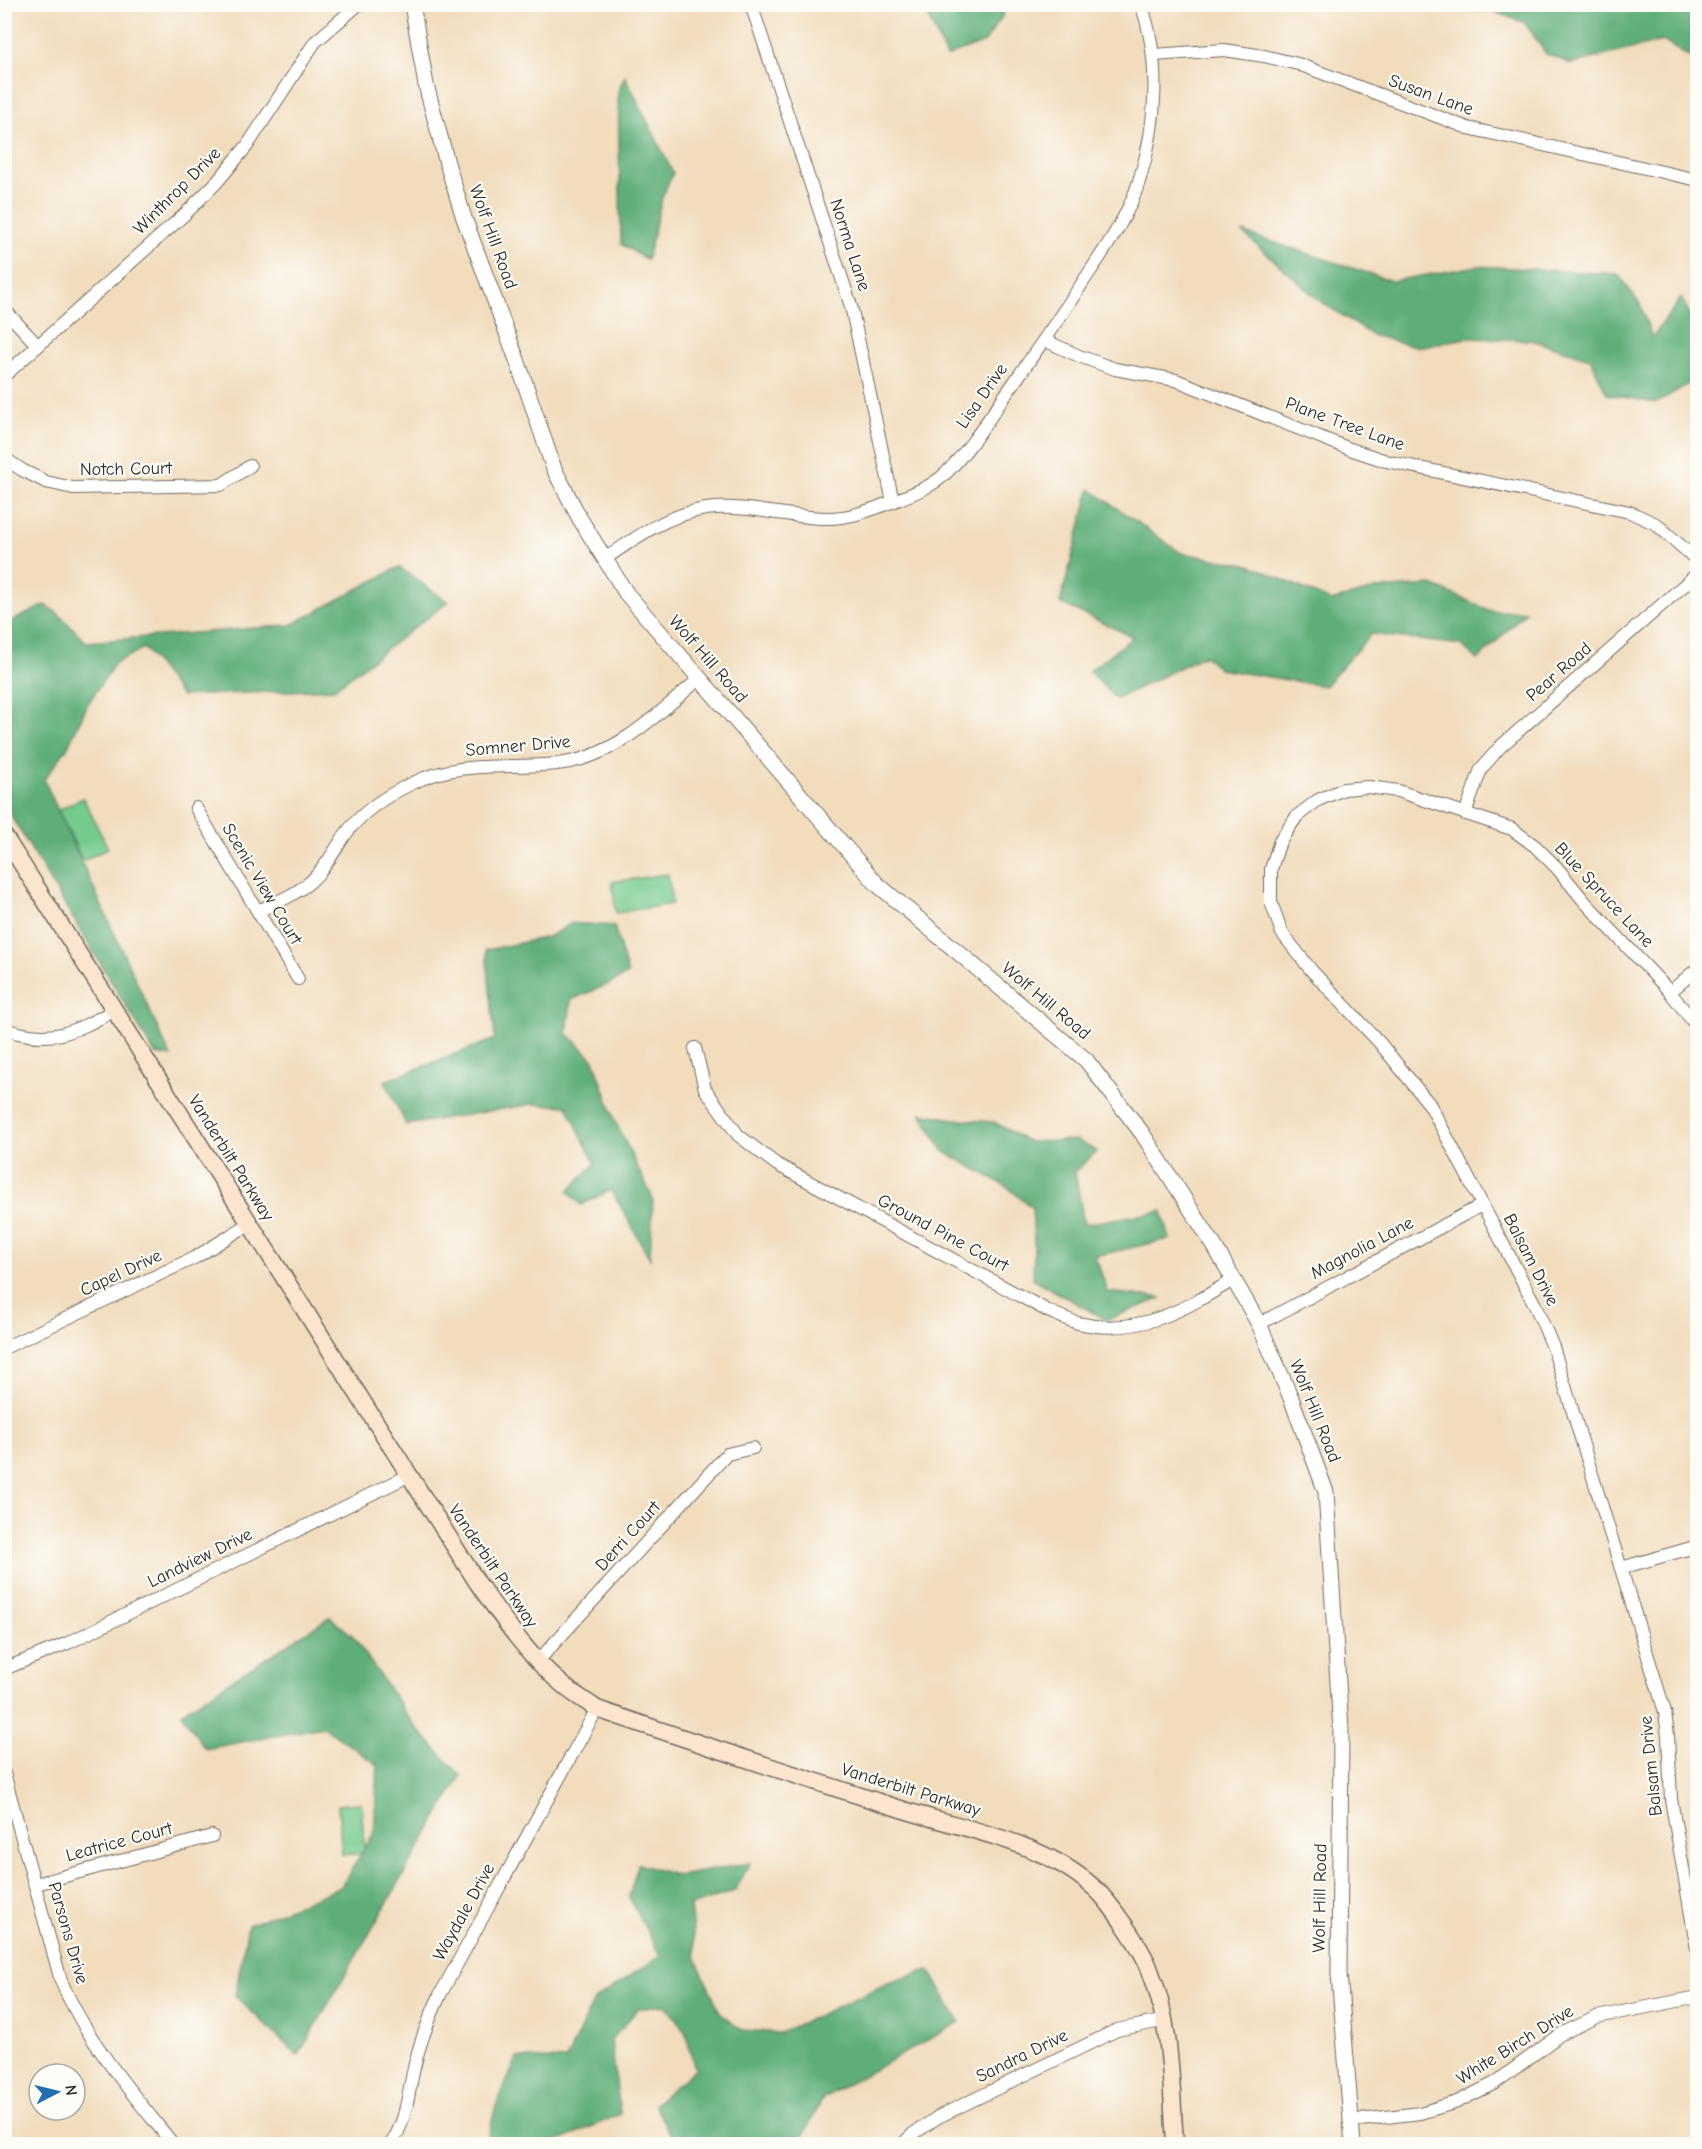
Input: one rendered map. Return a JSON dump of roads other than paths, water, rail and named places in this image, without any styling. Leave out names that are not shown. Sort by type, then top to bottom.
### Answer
[{"type":"main road","name":"Vanderbilt Parkway","points":[[4,836],[477,1582],[511,1631],[564,1686],[597,1709],[898,1808],[1004,1839],[1052,1858],[1092,1885],[1121,1921],[1150,1969],[1166,2020],[1176,2145]]},
{"type":"street","name":"Winthrop Drive","points":[[4,376],[185,214],[217,182],[247,146],[315,42],[355,8],[370,4]]},
{"type":"street","name":"Wolf Hill Road","points":[[412,4],[426,85],[464,218],[517,360],[554,469],[580,519],[626,593],[877,884],[1086,1060],[1142,1133],[1215,1247],[1259,1324],[1291,1398],[1326,1492],[1341,1730],[1339,1974],[1353,2145]]},
{"type":"street","name":"Norma Lane","points":[[751,4],[851,306],[893,502]]},
{"type":"street","name":"Lisa Drive","points":[[605,558],[653,528],[672,519],[706,509],[739,508],[825,518],[858,514],[923,489],[944,475],[962,455],[1044,340],[1108,246],[1127,210],[1139,181],[1150,142],[1154,97],[1154,55],[1141,4]]},
{"type":"street","name":"Susan Lane","points":[[1154,55],[1224,50],[1264,56],[1298,64],[1468,128],[1698,180]]},
{"type":"street","points":[[4,309],[38,346]]},
{"type":"street","name":"Plane Tree Lane","points":[[1044,340],[1115,369],[1176,380],[1386,461],[1630,512],[1656,524],[1698,561]]},
{"type":"street","name":"Notch Court","points":[[4,458],[46,482],[74,488],[221,485],[250,466]]},
{"type":"street","name":"Pear Road","points":[[1465,814],[1481,769],[1500,747],[1698,573]]},
{"type":"street","name":"Somner Drive","points":[[258,911],[310,882],[330,859],[346,834],[366,812],[385,798],[414,782],[450,770],[483,765],[558,764],[592,756],[625,738],[699,679]]},
{"type":"street","name":"Balsam Drive","points":[[1465,814],[1398,791],[1368,787],[1344,789],[1318,800],[1297,816],[1280,840],[1271,869],[1271,902],[1282,933],[1311,970],[1378,1042],[1430,1105],[1534,1303],[1553,1347],[1665,1712],[1671,1799],[1698,1955]]},
{"type":"street","name":"Scenic View Court","points":[[196,808],[298,979]]},
{"type":"street","name":"Blue Spruce Lane","points":[[1465,814],[1512,830],[1535,846],[1670,992],[1698,1028]]},
{"type":"street","points":[[1670,992],[1698,968]]},
{"type":"street","points":[[4,1029],[22,1035],[48,1037],[78,1030],[115,1010]]},
{"type":"street","name":"Ground Pine Court","points":[[695,1048],[705,1089],[738,1135],[776,1164],[1048,1311],[1077,1323],[1108,1326],[1142,1324],[1179,1311],[1233,1280]]},
{"type":"street","name":"Magnolia Lane","points":[[1259,1324],[1482,1205]]},
{"type":"street","name":"Capel Drive","points":[[4,1348],[196,1257],[249,1224]]},
{"type":"street","name":"Derri Court","points":[[538,1661],[727,1454],[753,1448]]},
{"type":"street","name":"Landview Drive","points":[[4,1669],[68,1642],[410,1475]]},
{"type":"street","points":[[1621,1568],[1698,1546]]},
{"type":"street","name":"Waydale Drive","points":[[391,2145],[404,2117],[425,2028],[440,1995],[597,1709]]},
{"type":"street","name":"Parsons Drive","points":[[4,1773],[61,1981],[74,2011],[92,2042],[172,2145]]},
{"type":"street","name":"Leatrice Court","points":[[36,1884],[212,1836]]},
{"type":"street","name":"White Birch Drive","points":[[1352,2121],[1420,2113],[1457,2102],[1495,2083],[1560,2034],[1597,2017],[1698,1997]]},
{"type":"street","name":"Sandra Drive","points":[[903,2145],[913,2134],[938,2117],[1117,2030],[1166,2020]]}]
